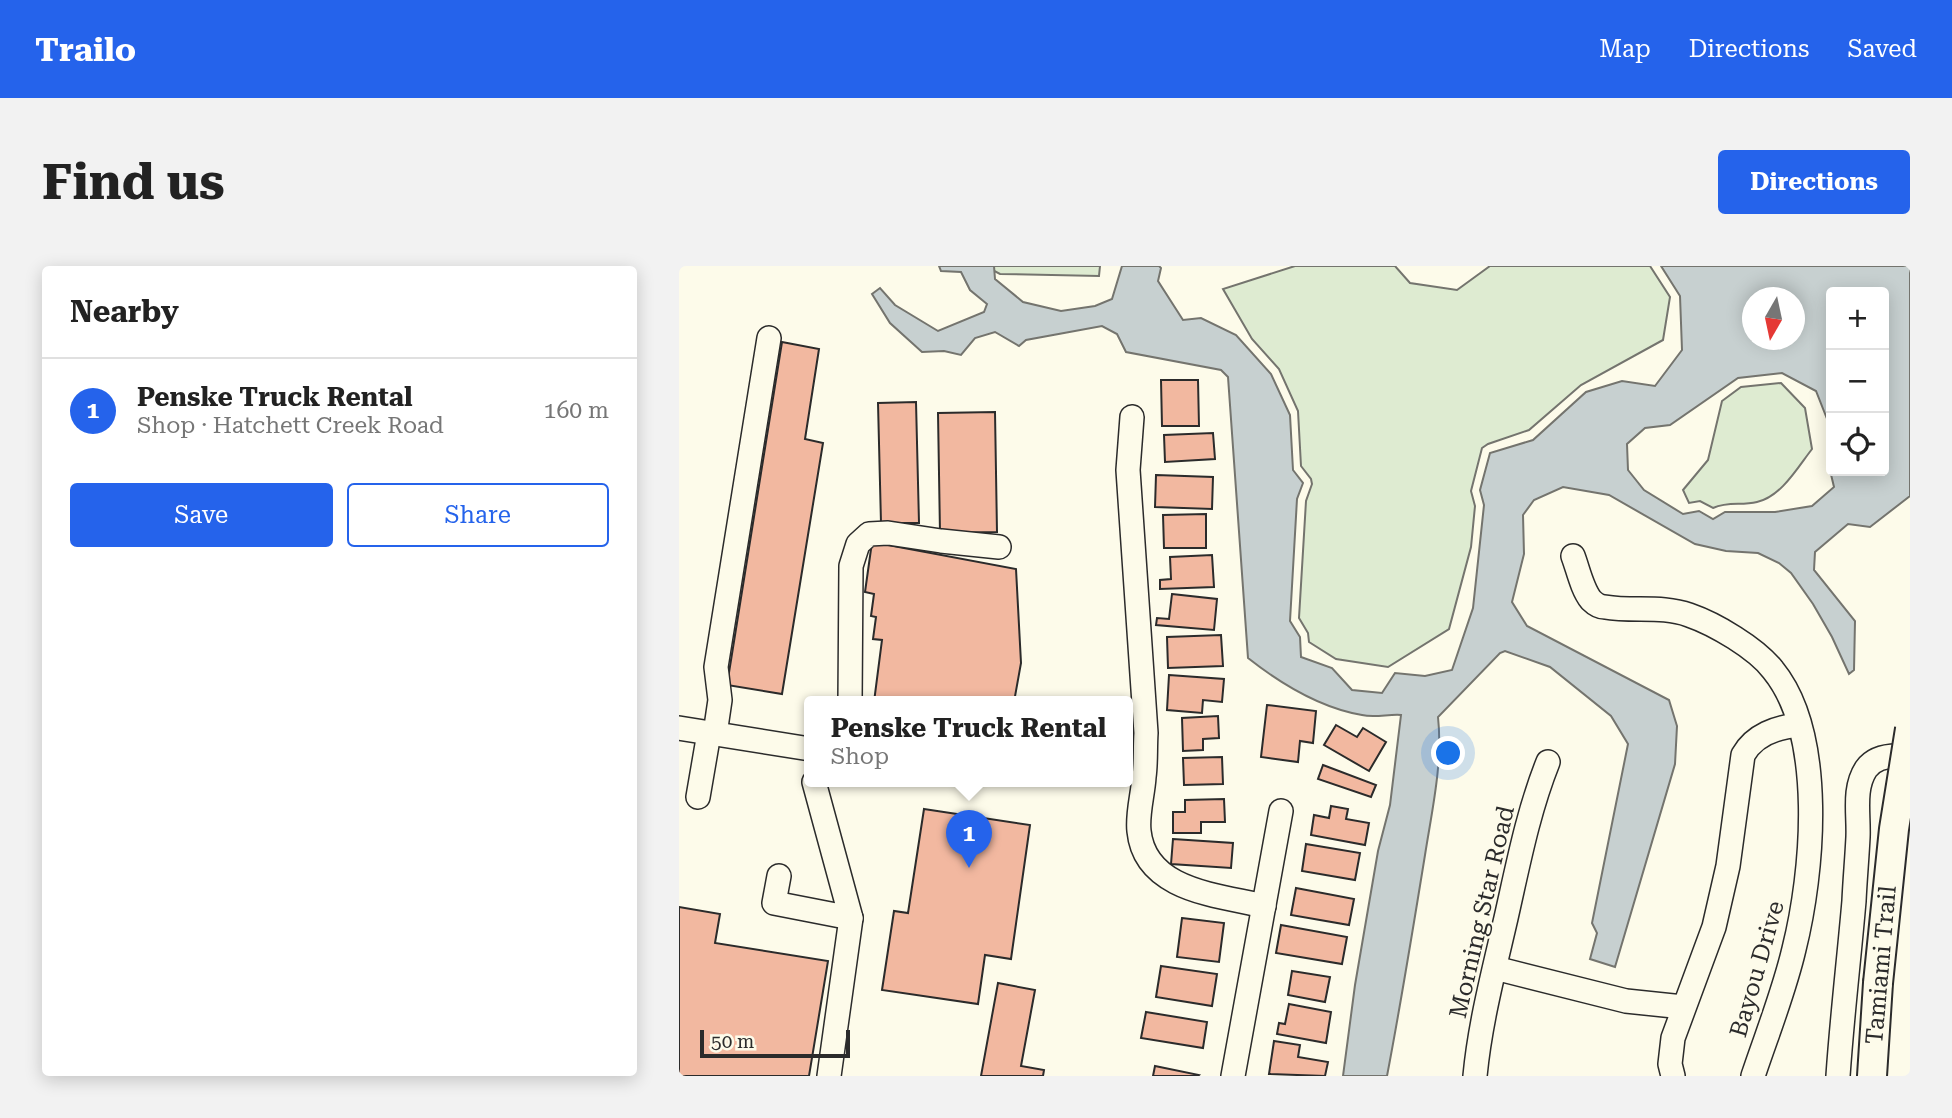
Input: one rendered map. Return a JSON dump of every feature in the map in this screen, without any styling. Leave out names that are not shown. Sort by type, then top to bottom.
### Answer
[{"type":"main road","name":"Tamiami Trail","points":[[1872,1076],[1878,983],[1894,828],[1910,729]]},
{"type":"street","points":[[698,797],[720,700],[716,667],[769,338]]},
{"type":"street","points":[[1132,417],[1128,470],[1146,733],[1145,773],[1139,823],[1143,848],[1160,872],[1177,884],[1264,906]]},
{"type":"street","points":[[850,696],[851,566],[858,544],[869,534],[888,533],[999,547]]},
{"type":"street","name":"Bayou Drive","points":[[1573,555],[1590,598],[1598,606],[1660,609],[1686,614],[1719,629],[1756,654],[1773,669],[1787,691],[1799,725],[1806,752],[1811,808],[1806,889],[1794,951],[1753,1076]]},
{"type":"street","points":[[1673,1076],[1670,1052],[1683,1007],[1714,927],[1728,866],[1743,755],[1747,747],[1762,736],[1799,725]]},
{"type":"street","points":[[679,728],[804,754]]},
{"type":"street","points":[[1838,1076],[1860,785],[1867,768],[1877,760],[1895,755],[1910,757]]},
{"type":"street","name":"Morning Star Road","points":[[1475,1076],[1495,968],[1532,804],[1548,762]]},
{"type":"street","points":[[815,787],[851,918],[829,1076]]},
{"type":"street","points":[[1233,1076],[1281,811]]},
{"type":"street","points":[[779,876],[774,903],[851,918]]},
{"type":"street","points":[[1495,968],[1626,1001],[1683,1007]]},
{"type":"green space","points":[[985,266],[1100,266],[1099,276],[1000,274]]},
{"type":"green space","points":[[1295,266],[1395,266],[1410,283],[1457,290],[1490,266],[1650,266],[1670,297],[1663,340],[1581,385],[1529,430],[1482,448],[1471,491],[1475,506],[1471,547],[1449,629],[1388,667],[1336,659],[1309,642],[1308,633],[1299,618],[1306,501],[1312,484],[1301,466],[1298,411],[1279,369],[1252,339],[1223,289]]},
{"type":"green space","points":[[1781,383],[1805,408],[1812,449],[1795,472],[1774,494],[1757,502],[1713,508],[1700,501],[1689,503],[1683,490],[1708,460],[1722,401],[1741,387]]},
{"type":"shaded area","points":[[939,266],[994,266],[995,279],[1023,302],[1061,311],[1095,306],[1112,299],[1122,266],[1159,266],[1161,268],[1158,281],[1183,320],[1201,318],[1236,335],[1271,374],[1290,415],[1293,470],[1303,483],[1297,499],[1290,621],[1300,637],[1301,657],[1332,668],[1352,690],[1382,693],[1395,673],[1425,676],[1452,670],[1473,608],[1484,505],[1480,490],[1490,453],[1533,440],[1586,392],[1622,381],[1655,386],[1682,350],[1680,296],[1661,266],[1910,266],[1910,496],[1870,527],[1848,524],[1815,552],[1814,570],[1855,621],[1854,670],[1849,674],[1813,604],[1791,573],[1779,563],[1758,553],[1726,551],[1695,544],[1609,495],[1563,487],[1534,500],[1523,515],[1524,554],[1512,602],[1527,626],[1669,700],[1677,726],[1675,764],[1615,967],[1590,959],[1597,933],[1592,923],[1628,744],[1611,716],[1550,667],[1505,651],[1438,717],[1436,786],[1387,1076],[1343,1076],[1355,985],[1378,851],[1390,805],[1401,715],[1367,716],[1332,707],[1288,686],[1248,658],[1228,377],[1221,370],[1126,352],[1117,334],[1102,326],[1026,340],[1019,346],[995,332],[975,338],[961,355],[944,351],[922,352],[890,323],[872,294],[880,288],[895,305],[938,331],[984,312],[987,304],[970,290],[961,272],[941,271]],"holes":[[[1826,287],[1889,287],[1889,476],[1831,476],[1834,487],[1812,506],[1775,512],[1725,512],[1713,519],[1699,511],[1683,514],[1644,490],[1628,470],[1627,444],[1645,428],[1670,425],[1738,378],[1782,373],[1816,391],[1826,416]]]},
{"type":"building","points":[[782,342],[819,349],[805,439],[823,443],[782,694],[727,685]]},
{"type":"building","points":[[1161,380],[1198,380],[1199,426],[1162,426]]},
{"type":"building","points":[[916,402],[919,523],[881,523],[878,403]]},
{"type":"building","points":[[995,412],[997,532],[940,533],[938,413]]},
{"type":"building","points":[[1213,433],[1215,459],[1165,462],[1164,435]]},
{"type":"building","points":[[1156,475],[1213,477],[1212,509],[1155,507]]},
{"type":"building","points":[[1206,514],[1206,548],[1164,548],[1163,515]]},
{"type":"building","points":[[872,542],[1016,569],[1021,663],[1015,696],[875,696],[882,640],[873,639],[876,617],[871,616],[874,594],[865,592]]},
{"type":"building","points":[[1212,555],[1214,587],[1160,589],[1160,580],[1171,579],[1170,557]]},
{"type":"building","points":[[1172,594],[1217,599],[1214,630],[1156,625],[1157,618],[1169,619]]},
{"type":"building","points":[[1221,635],[1223,666],[1168,668],[1167,637]]},
{"type":"building","points":[[1169,675],[1224,679],[1222,702],[1203,700],[1202,713],[1167,710]]},
{"type":"building","points":[[1267,705],[1316,711],[1313,743],[1300,741],[1298,762],[1261,757]]},
{"type":"building","points":[[1218,716],[1219,738],[1203,739],[1203,750],[1183,751],[1182,718]]},
{"type":"building","points":[[1336,725],[1357,737],[1363,728],[1386,742],[1369,771],[1324,745]]},
{"type":"building","points":[[1222,757],[1223,784],[1184,785],[1183,758]]},
{"type":"building","points":[[1323,765],[1376,785],[1371,797],[1318,779]]},
{"type":"building","points":[[1224,799],[1225,822],[1201,822],[1201,833],[1173,833],[1173,812],[1185,812],[1185,800]]},
{"type":"building","points":[[1331,806],[1348,809],[1346,819],[1369,823],[1365,845],[1311,835],[1314,815],[1329,818]]},
{"type":"building","points":[[924,809],[1030,825],[1011,959],[985,955],[978,1004],[882,990],[894,911],[908,913]]},
{"type":"building","points":[[1173,839],[1233,843],[1231,868],[1171,864]]},
{"type":"building","points":[[1306,844],[1360,853],[1355,880],[1302,871]]},
{"type":"building","points":[[1296,888],[1354,899],[1349,925],[1291,915]]},
{"type":"building","points":[[679,907],[720,914],[715,943],[828,961],[809,1076],[679,1076]]},
{"type":"building","points":[[1182,918],[1224,923],[1219,962],[1177,957]]},
{"type":"building","points":[[1281,925],[1347,937],[1342,964],[1276,953]]},
{"type":"building","points":[[1161,966],[1217,974],[1212,1006],[1156,997]]},
{"type":"building","points":[[1292,971],[1330,977],[1325,1002],[1288,995]]},
{"type":"building","points":[[998,983],[1035,990],[1021,1066],[1044,1070],[1043,1076],[981,1076]]},
{"type":"building","points":[[1289,1004],[1331,1012],[1326,1043],[1277,1034],[1279,1023],[1285,1024]]},
{"type":"building","points":[[1146,1012],[1207,1022],[1203,1048],[1141,1038]]},
{"type":"building","points":[[1274,1041],[1300,1045],[1298,1057],[1328,1062],[1325,1076],[1269,1074]]},
{"type":"building","points":[[1155,1066],[1199,1075],[1153,1076]]},
{"type":"place","name":"Penske Truck Rental","points":[[969,868]]}]
